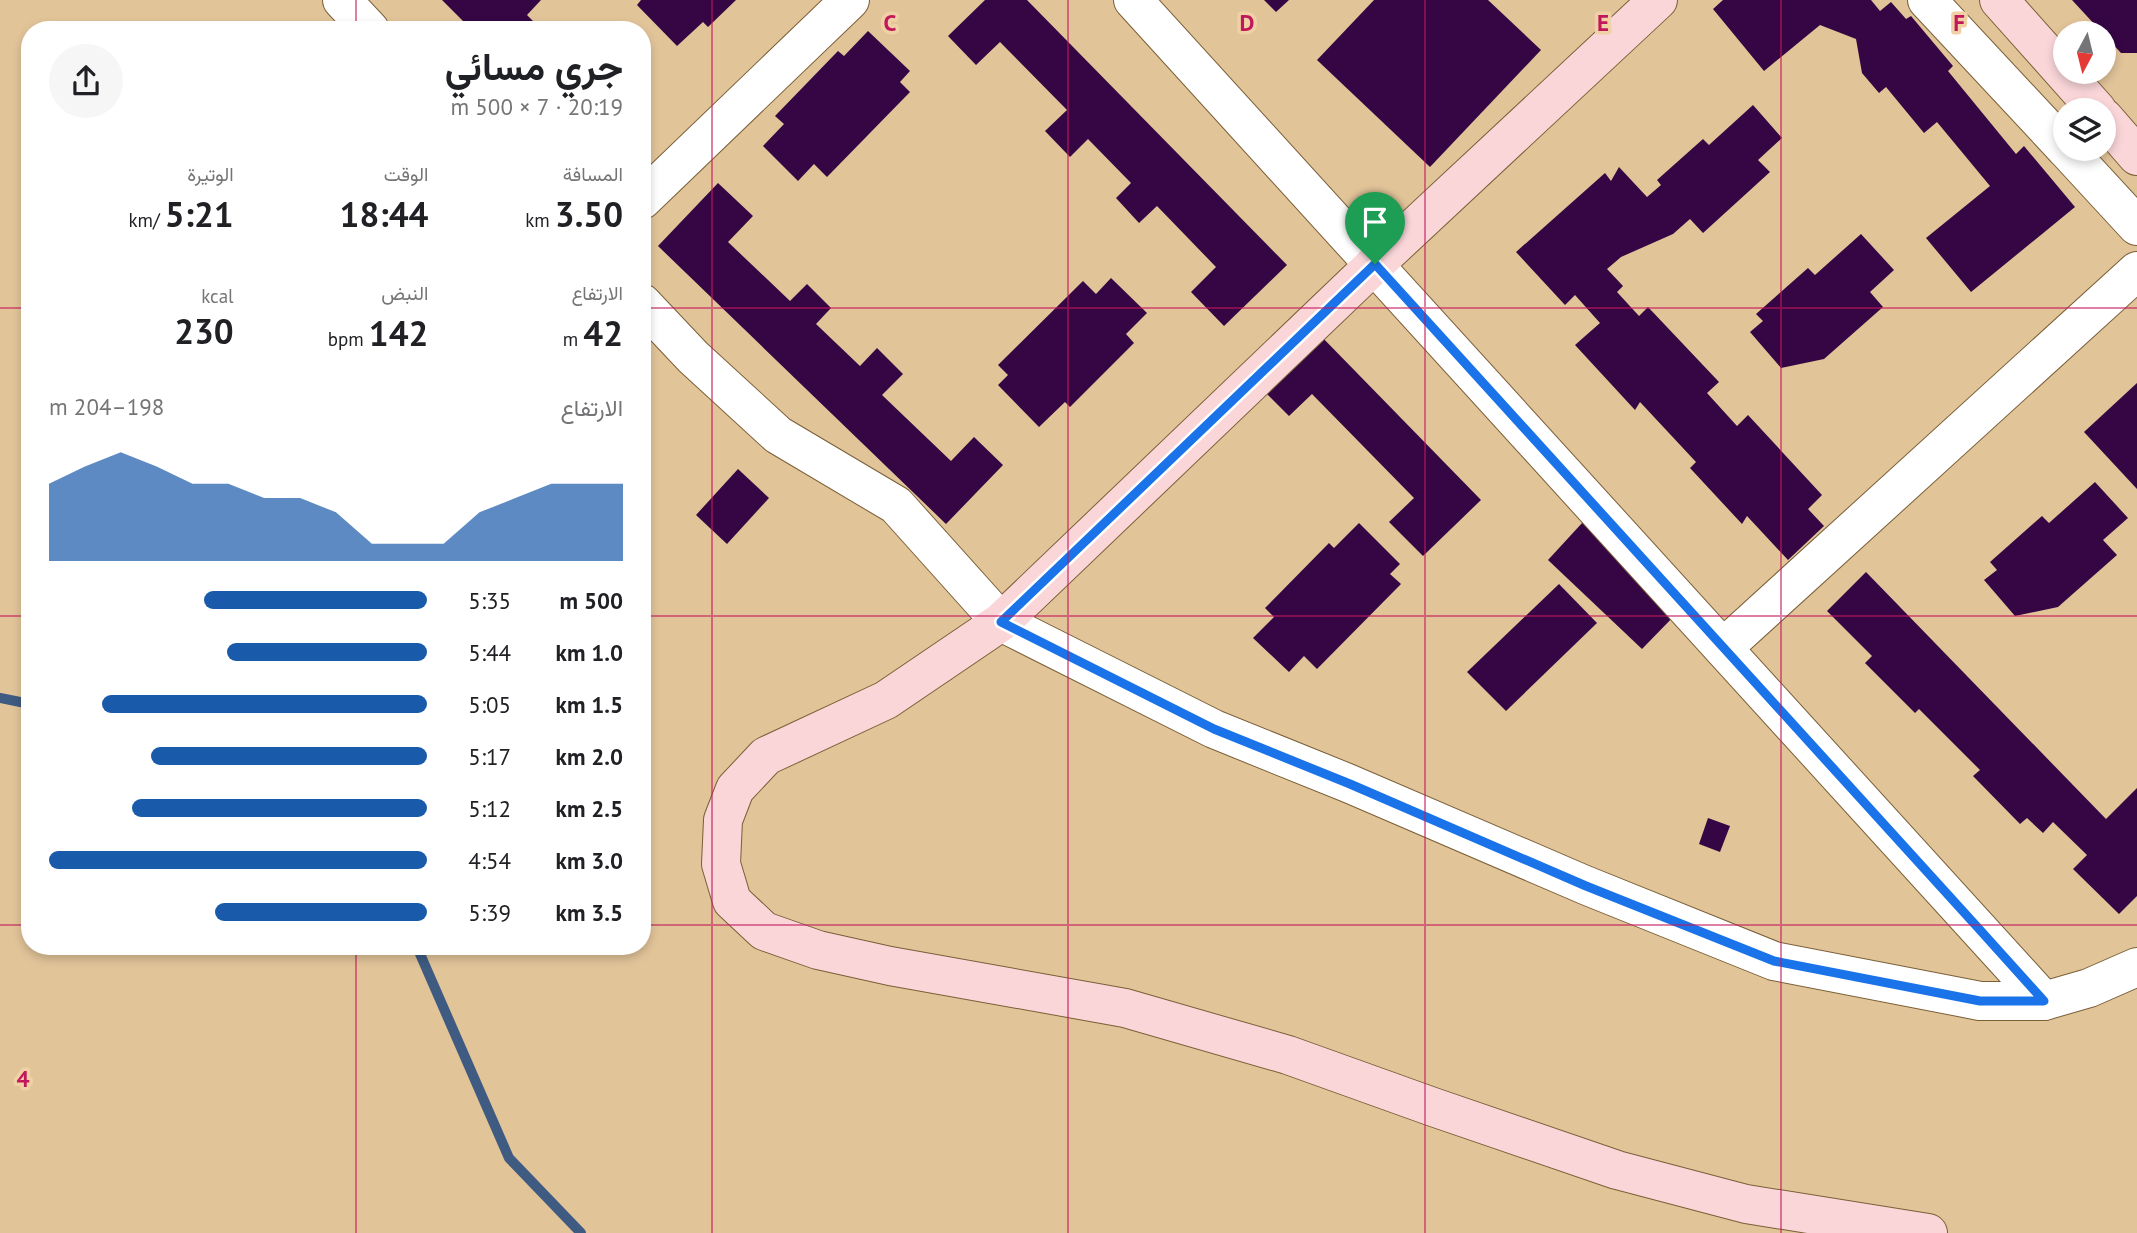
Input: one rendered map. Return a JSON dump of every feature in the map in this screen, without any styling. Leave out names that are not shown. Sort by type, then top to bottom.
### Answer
[{"type":"street","points":[[342,0],[362,21]]},
{"type":"street","points":[[651,191],[850,0]]},
{"type":"street","points":[[1133,0],[2044,1001]]},
{"type":"street","points":[[1658,0],[1375,264],[1001,622],[886,700],[766,756],[735,789],[723,820],[720,864],[732,901],[764,931],[818,950],[890,966],[1125,1008],[1288,1055],[1617,1170],[1746,1204],[1928,1233]]},
{"type":"street","points":[[1927,0],[2053,135]]},
{"type":"street","points":[[1999,0],[2086,98]]},
{"type":"street","points":[[2116,132],[2137,156]]},
{"type":"street","points":[[2077,161],[2137,226]]},
{"type":"street","points":[[1724,648],[2137,271]]},
{"type":"street","points":[[651,313],[694,358],[778,435],[896,505],[1001,622],[1214,729],[1350,784],[1586,886],[1774,961],[1980,1001],[2044,1001],[2090,988],[2137,967]]},
{"type":"building","points":[[442,0],[541,0],[527,15],[533,21],[463,21]]},
{"type":"building","points":[[641,0],[736,0],[708,27],[703,22],[677,46],[637,5]]},
{"type":"building","points":[[985,0],[1027,0],[1287,265],[1224,326],[1191,292],[1216,267],[1157,206],[1139,223],[1116,198],[1131,183],[1088,139],[1070,157],[1045,131],[1067,110],[1000,42],[976,65],[948,36]]},
{"type":"building","points":[[1264,0],[1289,0],[1276,12]]},
{"type":"building","points":[[1374,0],[1488,0],[1541,50],[1430,167],[1317,60]]},
{"type":"building","points":[[1723,0],[1871,0],[1880,11],[1891,2],[1906,19],[1911,16],[1953,66],[1948,71],[2016,154],[2024,146],[2075,207],[1971,292],[1926,238],[1990,186],[1937,122],[1924,133],[1886,87],[1879,93],[1862,73],[1856,39],[1820,25],[1764,71],[1713,9]]},
{"type":"building","points":[[2072,0],[2137,0],[2137,53],[2121,53],[2116,48],[2116,21],[2091,21]]},
{"type":"building","points":[[868,31],[910,71],[900,82],[910,92],[827,177],[814,164],[798,181],[763,146],[784,124],[775,116],[838,51],[844,56]]},
{"type":"building","points":[[1753,105],[1782,138],[1758,160],[1770,172],[1703,233],[1690,219],[1673,234],[1621,257],[1607,269],[1623,286],[1617,292],[1639,316],[1648,307],[1719,382],[1707,393],[1737,426],[1748,415],[1822,495],[1808,509],[1824,526],[1788,560],[1747,516],[1742,524],[1690,468],[1696,462],[1640,402],[1635,410],[1575,345],[1600,323],[1575,295],[1565,305],[1516,252],[1605,173],[1611,181],[1619,167],[1647,197],[1661,185],[1657,180],[1703,139],[1709,145]]},
{"type":"building","points":[[718,183],[753,216],[728,242],[790,301],[807,284],[831,308],[816,324],[860,366],[877,348],[903,374],[882,395],[951,461],[974,437],[1003,465],[946,524],[658,246]]},
{"type":"building","points":[[1861,234],[1894,270],[1870,292],[1883,307],[1824,359],[1781,368],[1750,332],[1763,321],[1756,314],[1808,268],[1815,275]]},
{"type":"building","points":[[1111,278],[1147,313],[1126,334],[1134,343],[1070,407],[1065,402],[1039,427],[998,385],[1008,375],[998,365],[1083,281],[1096,294]]},
{"type":"building","points":[[1317,332],[1481,500],[1423,556],[1389,522],[1414,498],[1312,394],[1289,416],[1260,387]]},
{"type":"building","points":[[2137,383],[2137,489],[2084,432]]},
{"type":"building","points":[[738,469],[769,498],[727,544],[696,515]]},
{"type":"building","points":[[2095,482],[2128,518],[2103,540],[2117,555],[2058,607],[2015,616],[1984,580],[1997,570],[1990,562],[2042,516],[2049,523]]},
{"type":"building","points":[[1583,522],[1678,612],[1642,649],[1548,560]]},
{"type":"building","points":[[1359,523],[1400,564],[1390,574],[1401,584],[1317,669],[1304,656],[1289,672],[1253,638],[1274,617],[1265,608],[1329,543],[1334,548]]},
{"type":"building","points":[[1866,572],[2106,819],[2137,788],[2137,896],[2119,914],[2073,869],[2087,855],[2053,822],[2043,833],[2027,818],[2020,824],[1973,776],[1980,770],[1919,709],[1915,713],[1865,663],[1872,656],[1827,611]]},
{"type":"building","points":[[1559,584],[1597,623],[1506,711],[1467,672]]},
{"type":"building","points":[[1708,818],[1730,826],[1720,852],[1699,844]]},
{"type":"waterway","points":[[0,698],[21,702]]},
{"type":"waterway","points":[[420,955],[509,1158],[581,1233]]},
{"type":"route","points":[[1375,264],[2044,1001],[1980,1001],[1917,991],[1774,961],[1586,886],[1350,784],[1214,729],[1001,622],[1375,264]]}]
